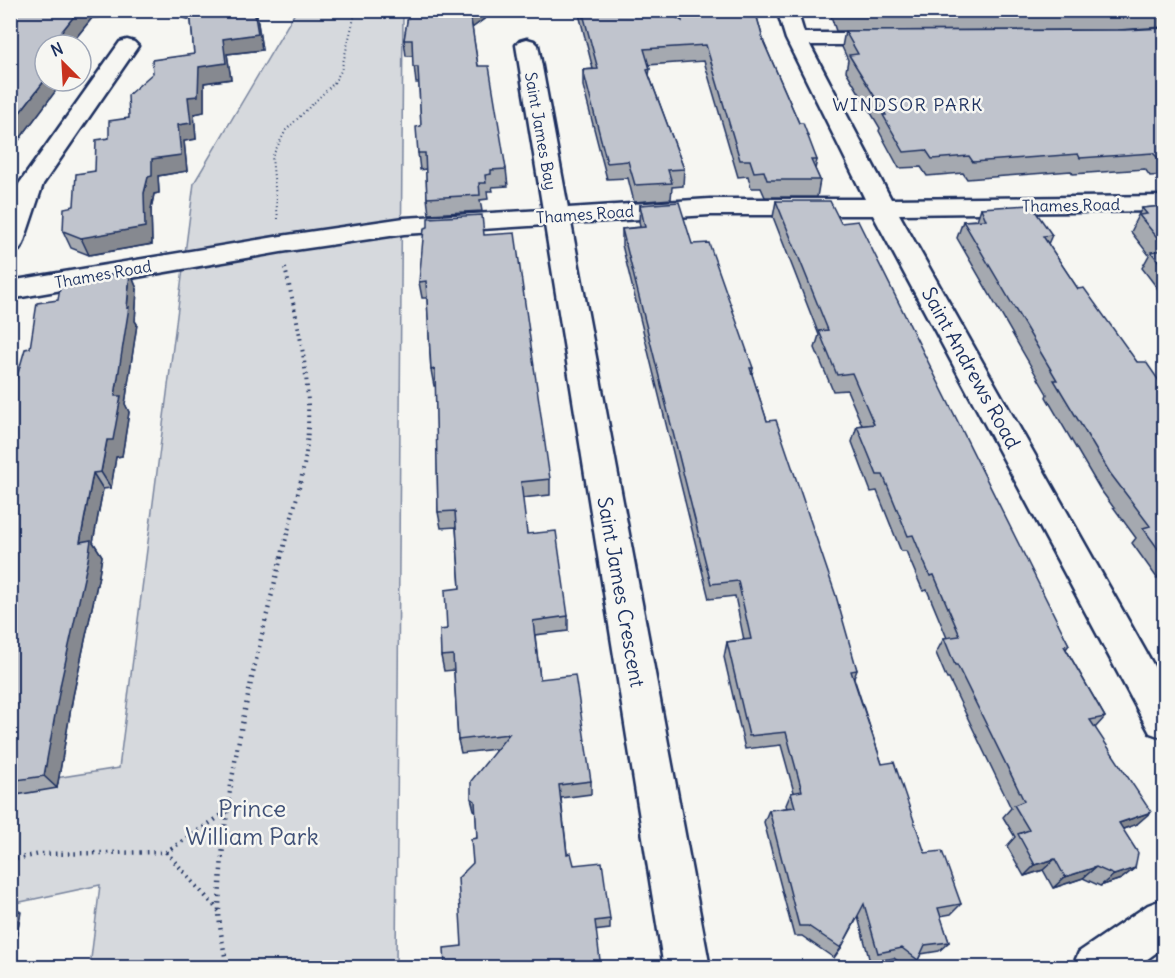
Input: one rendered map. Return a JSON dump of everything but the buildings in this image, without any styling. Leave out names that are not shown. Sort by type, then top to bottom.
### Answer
[{"type":"street","name":"Saint Andrews Road","points":[[787,10],[796,39],[882,207],[1164,720]]},
{"type":"street","points":[[796,39],[903,39]]},
{"type":"street","name":"Saint James Bay","points":[[527,45],[556,216]]},
{"type":"street","points":[[10,244],[32,184],[127,46]]},
{"type":"street","name":"Thames Road","points":[[10,290],[280,243],[404,226],[710,207],[1164,203]]},
{"type":"street","name":"Saint James Crescent","points":[[556,216],[687,968]]},
{"type":"street","points":[[1095,968],[1164,921]]},
{"type":"path","points":[[226,968],[219,911],[228,811],[255,662],[305,459],[308,402],[303,349],[280,243],[272,157],[286,130],[334,83],[341,71],[356,10]]},
{"type":"path","points":[[10,860],[40,854],[166,852],[228,811]]},
{"type":"path","points":[[166,852],[219,911]]},
{"type":"green space","name":"Prince William Park","points":[[296,11],[403,11],[396,967],[90,967],[100,885],[11,904],[11,785],[119,768],[194,183]]},
{"type":"district","name":"WINDSOR PARK","points":[[908,105]]}]
